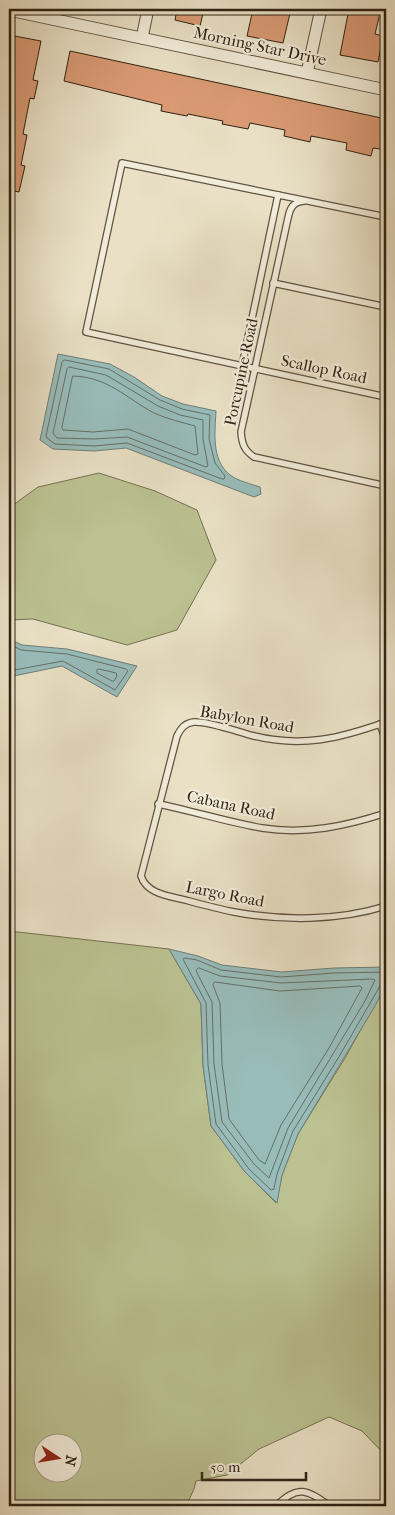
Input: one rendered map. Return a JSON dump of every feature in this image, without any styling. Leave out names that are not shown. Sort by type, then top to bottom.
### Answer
[{"type":"street","points":[[142,38],[148,9]]},
{"type":"street","points":[[307,72],[320,9]]},
{"type":"street","name":"Morning Star Drive","points":[[9,10],[386,90]]},
{"type":"lane","name":"Scallop Road","points":[[278,194],[122,163],[86,332],[386,397]]},
{"type":"lane","points":[[242,366],[278,194],[386,217]]},
{"type":"lane","name":"Porcupine Road","points":[[311,201],[301,201],[294,204],[290,209],[241,432],[242,444],[247,452],[254,457],[386,486]]},
{"type":"lane","points":[[273,283],[386,307]]},
{"type":"lane","name":"Babylon Road","points":[[158,804],[176,736],[186,724],[203,723],[256,737],[298,742],[335,738],[383,723]]},
{"type":"lane","points":[[383,723],[386,741]]},
{"type":"lane","name":"Cabana Road","points":[[158,804],[263,828],[290,830],[312,830],[338,826],[386,813]]},
{"type":"lane","name":"Largo Road","points":[[158,804],[141,876],[144,884],[158,893],[232,912],[296,918],[340,915],[386,906]]},
{"type":"lane","points":[[276,1506],[292,1494],[301,1491],[330,1506]]},
{"type":"green space","points":[[99,473],[155,491],[197,510],[216,560],[177,630],[127,645],[33,619],[9,620],[9,508],[38,487]]},
{"type":"green space","points":[[9,931],[169,949],[201,1004],[203,1066],[211,1126],[245,1172],[276,1203],[282,1175],[298,1134],[345,1058],[386,984],[386,1456],[362,1431],[329,1417],[259,1449],[227,1475],[196,1481],[186,1506],[9,1506]]},
{"type":"water","points":[[58,354],[110,364],[134,377],[162,396],[183,404],[216,411],[216,445],[220,462],[224,469],[233,477],[260,487],[261,494],[254,497],[126,448],[94,451],[53,449],[40,440]]},
{"type":"water","points":[[9,639],[22,645],[67,649],[137,666],[117,697],[62,666],[9,677]]},
{"type":"water","points":[[169,949],[198,956],[222,965],[282,972],[386,967],[386,984],[375,1006],[298,1134],[282,1175],[277,1203],[245,1172],[211,1126],[203,1065],[201,1004]]},
{"type":"building","points":[[177,9],[204,9],[200,26],[175,20]]},
{"type":"building","points":[[253,9],[291,9],[283,43],[247,36]]},
{"type":"building","points":[[349,9],[381,9],[375,34],[383,36],[378,62],[340,55]]},
{"type":"building","points":[[9,35],[41,41],[33,80],[38,81],[34,99],[30,98],[23,134],[27,135],[21,165],[25,166],[19,192],[9,190]]},
{"type":"building","points":[[70,51],[386,119],[386,150],[373,148],[371,156],[346,150],[347,143],[311,136],[310,142],[284,136],[285,130],[250,123],[248,129],[222,124],[223,121],[161,111],[162,105],[64,81]]}]
